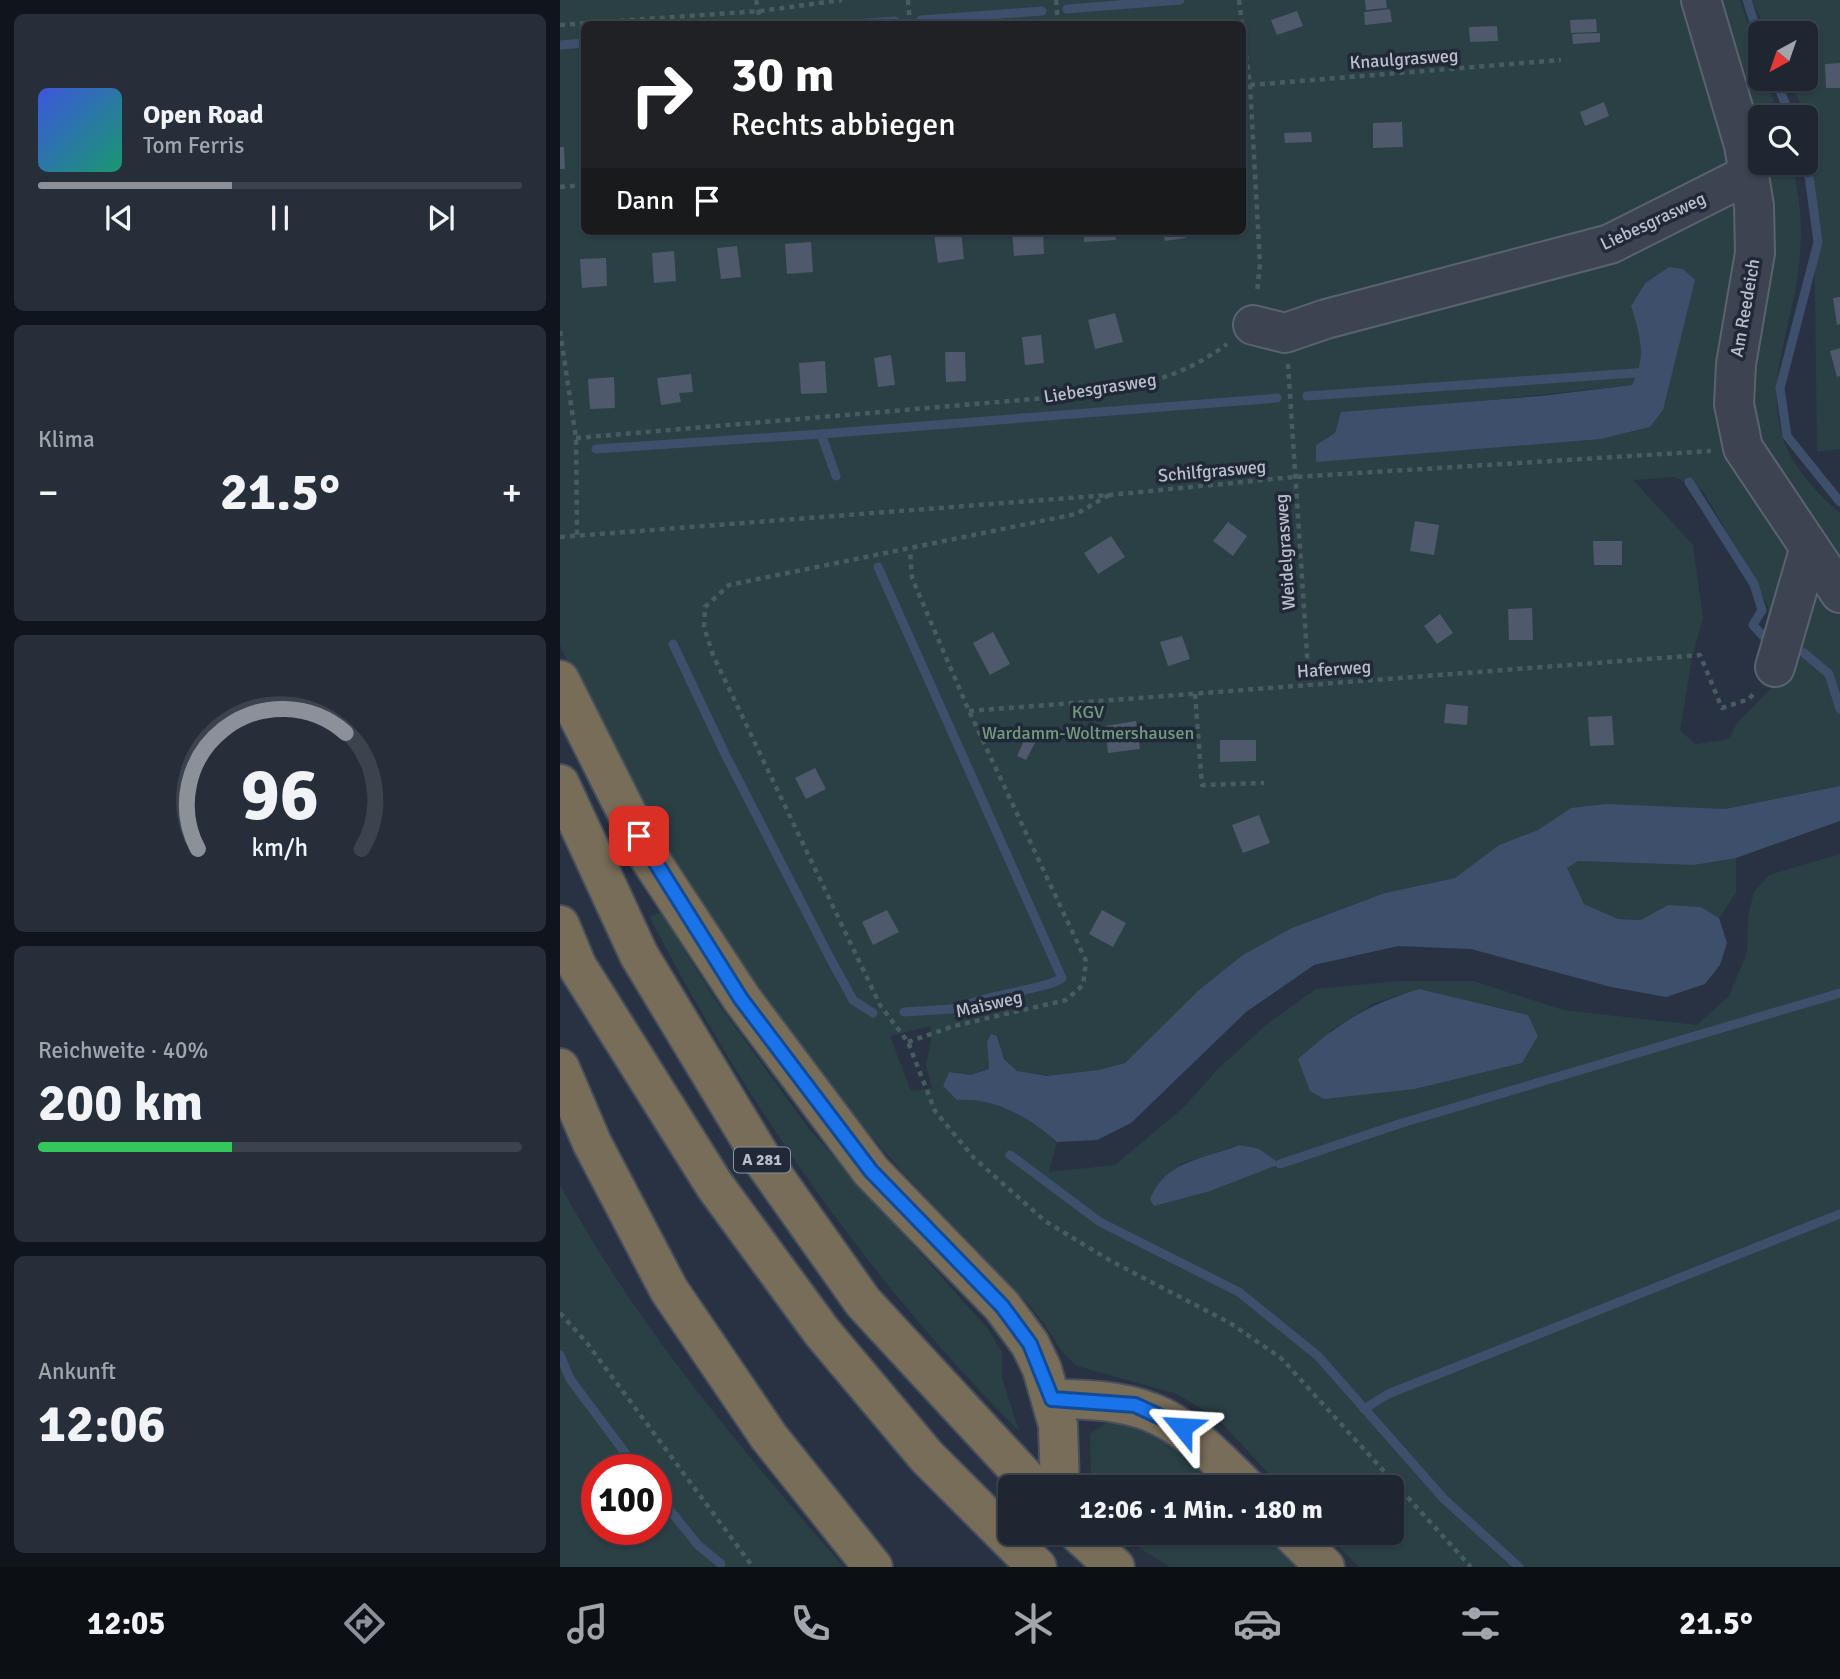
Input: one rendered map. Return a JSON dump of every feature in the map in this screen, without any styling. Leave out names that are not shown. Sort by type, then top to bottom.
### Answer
[{"type":"highway","points":[[560,680],[650,859],[741,999],[871,1171],[1002,1306],[1030,1344],[1055,1412],[1059,1475]]},
{"type":"highway","name":"A 281","points":[[560,784],[639,955],[762,1159],[863,1302],[1023,1475]]},
{"type":"highway","name":"A 281","points":[[560,925],[577,966],[715,1186],[822,1332],[927,1457],[1039,1567]]},
{"type":"highway","points":[[560,1068],[592,1143],[669,1290],[769,1437],[873,1567]]},
{"type":"highway","points":[[1055,1412],[1135,1405],[1168,1419],[1195,1436],[1234,1475]]},
{"type":"highway","points":[[1039,1567],[1047,1545]]},
{"type":"highway","points":[[1091,1545],[1115,1567]]},
{"type":"highway","points":[[1303,1545],[1325,1567]]},
{"type":"street","name":"Am Reedeich","points":[[1701,0],[1744,145],[1748,168]]},
{"type":"street","name":"Liebesgrasweg","points":[[1269,329],[1339,315],[1610,244],[1748,175]]},
{"type":"street","name":"Am Reedeich","points":[[1749,175],[1754,206],[1755,253],[1735,364],[1734,404],[1743,448],[1840,593]]},
{"type":"street","points":[[1775,667],[1809,550]]},
{"type":"path","points":[[756,0],[761,21]]},
{"type":"path","points":[[617,21],[760,11],[842,0]]},
{"type":"path","points":[[908,0],[910,21]]},
{"type":"path","points":[[1056,0],[1058,21]]},
{"type":"path","name":"Weidelgrasweg","points":[[1239,0],[1242,21]]},
{"type":"path","points":[[560,25],[581,24]]},
{"type":"path","name":"Weidelgrasweg","points":[[1246,55],[1261,264],[1294,477],[1309,685]]},
{"type":"path","name":"Knaulgrasweg","points":[[1250,85],[1561,60]]},
{"type":"path","points":[[560,187],[581,185]]},
{"type":"path","name":"Liebesgrasweg","points":[[576,438],[1092,394],[1155,383],[1269,329]]},
{"type":"path","points":[[560,331],[576,438],[577,536]]},
{"type":"path","name":"Schilfgrasweg","points":[[908,1042],[880,1005],[713,655],[704,627],[705,607],[729,585],[1076,514],[1109,495],[1294,477],[1608,459],[1743,448]]},
{"type":"path","points":[[560,537],[1109,495]]},
{"type":"path","name":"Maisweg","points":[[908,1042],[954,1026],[1066,1000],[1083,985],[1086,961],[969,711],[912,578],[910,550]]},
{"type":"path","name":"Haferweg","points":[[969,711],[1700,655],[1722,708],[1749,699],[1775,667]]},
{"type":"path","points":[[1195,694],[1202,785],[1264,783]]},
{"type":"path","points":[[908,1042],[935,1111],[974,1158],[1045,1221],[1111,1261],[1230,1323],[1281,1358],[1471,1567]]},
{"type":"path","points":[[560,1313],[587,1343],[753,1567]]},
{"type":"green space","name":"KGV Wardamm-Woltmershausen","points":[[560,0],[1740,0],[1748,24],[1748,91],[1770,91],[1775,105],[1748,105],[1748,175],[1794,175],[1799,204],[1801,246],[1795,293],[1778,372],[1777,412],[1790,455],[1813,487],[1840,513],[1840,786],[1725,809],[1571,808],[1538,830],[1499,845],[1455,878],[1385,893],[1151,1040],[1121,1064],[1068,1075],[1024,1073],[1008,1062],[998,1036],[987,1042],[989,1069],[971,1075],[949,1072],[943,1086],[957,1100],[998,1105],[1023,1117],[1046,1133],[1057,1142],[1049,1172],[1115,1165],[1184,1107],[1217,1070],[1267,1024],[1316,989],[1397,981],[1474,981],[1563,1010],[1697,1025],[1729,996],[1747,953],[1748,916],[1754,892],[1769,875],[1840,854],[1840,1567],[1359,1567],[1337,1545],[1404,1545],[1404,1475],[1270,1475],[1217,1418],[1177,1394],[1077,1366],[1071,1361],[1029,1305],[910,1180],[799,1046],[709,918],[629,784],[560,645]],"holes":[[[1669,267],[1670,374],[1663,410],[1650,427],[1601,439],[1316,445],[1335,433],[1341,412],[1435,406],[1632,385],[1641,355],[1631,306],[1644,283]],[[1674,477],[1703,491],[1756,582],[1768,607],[1767,623],[1759,639],[1790,654],[1774,685],[1737,723],[1729,739],[1696,744],[1680,731],[1692,658],[1703,618],[1693,545],[1633,480]],[[1419,989],[1528,1015],[1538,1036],[1522,1063],[1415,1089],[1372,1093],[1330,1031],[1374,1003]],[[930,1026],[931,1040],[926,1065],[932,1088],[911,1091],[890,1036]],[[1240,1145],[1279,1164],[1188,1197],[1180,1164]]]},
{"type":"green space","points":[[1752,0],[1840,0],[1840,449],[1817,452],[1814,175],[1818,175],[1818,105],[1801,105],[1795,91],[1818,91],[1818,21],[1762,21]]},
{"type":"green space","points":[[1736,858],[1736,893],[1719,918],[1701,907],[1668,905],[1641,920],[1618,919],[1584,904],[1566,868],[1578,861],[1694,865]]},
{"type":"green space","points":[[661,913],[716,1001],[810,1130],[988,1329],[1002,1352],[1002,1378],[1019,1431],[964,1374],[912,1314],[862,1252],[769,1122],[727,1055],[649,916]]},
{"type":"green space","points":[[560,1185],[590,1237],[656,1336],[728,1431],[844,1567],[560,1567]]},
{"type":"green space","points":[[1112,1419],[1157,1432],[1208,1475],[1091,1475],[1090,1434]]},
{"type":"green space","points":[[1136,1545],[1279,1545],[1300,1567],[1170,1567]]},
{"type":"water","points":[[1669,267],[1683,269],[1695,280],[1663,410],[1650,427],[1601,439],[1316,462],[1316,445],[1335,433],[1341,412],[1541,396],[1632,385],[1641,355],[1631,306],[1645,283]]},
{"type":"water","points":[[1840,786],[1840,821],[1736,858],[1694,865],[1578,861],[1567,868],[1584,904],[1618,919],[1641,920],[1668,905],[1701,907],[1719,918],[1727,943],[1720,965],[1705,984],[1666,997],[1611,987],[1471,949],[1398,946],[1314,965],[1246,1012],[1131,1123],[1097,1140],[1057,1142],[1035,1124],[1010,1110],[984,1102],[957,1100],[943,1086],[949,1072],[971,1075],[989,1069],[987,1042],[991,1034],[997,1036],[1004,1059],[1017,1071],[1047,1076],[1099,1070],[1125,1063],[1199,990],[1243,955],[1292,928],[1385,893],[1455,878],[1499,845],[1538,830],[1571,808],[1606,804],[1725,809]]},
{"type":"water","points":[[1419,989],[1528,1015],[1538,1036],[1522,1063],[1415,1089],[1324,1099],[1310,1091],[1298,1059],[1354,1016]]},
{"type":"water","points":[[1240,1145],[1259,1149],[1280,1164],[1210,1191],[1154,1206],[1150,1199],[1157,1186],[1176,1168]]},
{"type":"building","points":[[1365,0],[1386,0],[1387,8],[1366,10]]},
{"type":"building","points":[[1390,9],[1392,22],[1365,25],[1364,12]]},
{"type":"building","points":[[1297,11],[1303,26],[1277,35],[1271,20]]},
{"type":"building","points":[[1596,19],[1597,32],[1571,33],[1570,20]]},
{"type":"building","points":[[1497,26],[1498,41],[1470,42],[1469,27]]},
{"type":"building","points":[[1600,33],[1600,42],[1573,44],[1572,34]]},
{"type":"building","points":[[1840,63],[1840,88],[1826,88],[1825,64]]},
{"type":"building","points":[[1604,102],[1609,116],[1585,126],[1580,112]]},
{"type":"building","points":[[1402,122],[1403,147],[1373,148],[1373,123]]},
{"type":"building","points":[[1311,132],[1312,142],[1285,143],[1284,133]]},
{"type":"building","points":[[560,147],[564,147],[565,169],[560,169]]},
{"type":"building","points":[[934,235],[961,235],[964,259],[938,263]]},
{"type":"building","points":[[1012,235],[1043,235],[1044,254],[1014,256]]},
{"type":"building","points":[[1084,235],[1115,235],[1116,240],[1084,242]]},
{"type":"building","points":[[1164,235],[1185,235],[1186,238],[1165,241]]},
{"type":"building","points":[[811,242],[813,272],[787,274],[785,244]]},
{"type":"building","points":[[737,246],[741,277],[721,279],[717,248]]},
{"type":"building","points":[[674,251],[676,281],[654,283],[652,253]]},
{"type":"building","points":[[606,258],[607,286],[582,288],[580,259]]},
{"type":"building","points":[[1840,297],[1840,324],[1837,325],[1833,298]]},
{"type":"building","points":[[1115,313],[1123,342],[1095,349],[1088,320]]},
{"type":"building","points":[[1041,335],[1044,363],[1025,365],[1022,337]]},
{"type":"building","points":[[1840,348],[1840,376],[1837,377],[1830,351]]},
{"type":"building","points":[[945,352],[965,352],[966,381],[946,382]]},
{"type":"building","points":[[891,355],[895,385],[878,387],[874,358]]},
{"type":"building","points":[[825,361],[827,393],[801,394],[799,363]]},
{"type":"building","points":[[691,374],[693,392],[679,393],[681,402],[661,405],[657,378]]},
{"type":"building","points":[[614,377],[615,408],[590,409],[588,379]]},
{"type":"building","points":[[1415,521],[1439,525],[1434,555],[1410,551]]},
{"type":"building","points":[[1228,522],[1247,536],[1233,556],[1213,541]]},
{"type":"building","points":[[1111,536],[1125,557],[1098,574],[1084,553]]},
{"type":"building","points":[[1593,541],[1622,541],[1622,565],[1594,565]]},
{"type":"building","points":[[1532,608],[1533,640],[1509,640],[1508,609]]},
{"type":"building","points":[[1440,614],[1453,633],[1437,644],[1424,626]]},
{"type":"building","points":[[993,632],[1010,664],[990,675],[973,643]]},
{"type":"building","points":[[1182,636],[1190,659],[1168,666],[1160,642]]},
{"type":"building","points":[[1446,704],[1468,706],[1467,725],[1444,723]]},
{"type":"building","points":[[1612,716],[1614,745],[1590,746],[1588,717]]},
{"type":"building","points":[[1136,721],[1140,749],[1108,753],[1105,726]]},
{"type":"building","points":[[1026,736],[1036,741],[1026,760],[1017,756]]},
{"type":"building","points":[[1220,740],[1256,740],[1256,761],[1220,762]]},
{"type":"building","points":[[815,768],[826,789],[806,799],[795,778]]},
{"type":"building","points":[[1259,815],[1270,843],[1243,853],[1232,825]]},
{"type":"building","points":[[887,910],[899,932],[873,945],[862,922]]},
{"type":"building","points":[[1102,910],[1126,923],[1113,947],[1089,934]]},
{"type":"waterway","points":[[1067,9],[1180,0]]},
{"type":"waterway","points":[[1747,0],[1754,21]]},
{"type":"waterway","points":[[921,20],[1042,11]]},
{"type":"waterway","points":[[560,45],[581,43]]},
{"type":"waterway","points":[[1780,91],[1786,105]]},
{"type":"waterway","points":[[1809,175],[1818,242],[1780,388],[1787,436],[1840,502]]},
{"type":"waterway","points":[[1307,396],[1649,372]]},
{"type":"waterway","points":[[821,434],[1277,398]]},
{"type":"waterway","points":[[596,449],[821,434],[836,476]]},
{"type":"waterway","points":[[1689,482],[1754,584],[1762,610],[1753,625],[1762,635]]},
{"type":"waterway","points":[[878,567],[1062,978],[979,1001],[982,1009]]},
{"type":"waterway","points":[[673,644],[725,754],[830,958],[853,1000],[873,1013]]},
{"type":"waterway","points":[[1804,653],[1829,674],[1840,709]]},
{"type":"waterway","points":[[1280,1164],[1402,1123],[1840,993]]},
{"type":"waterway","points":[[904,1012],[951,1009],[979,1001]]},
{"type":"waterway","points":[[1010,1155],[1100,1222],[1239,1292],[1318,1356],[1444,1499],[1519,1567]]},
{"type":"waterway","points":[[1364,1409],[1388,1394],[1840,1214]]},
{"type":"waterway","points":[[560,1355],[570,1379],[626,1454]]},
{"type":"waterway","points":[[672,1513],[698,1545],[721,1564]]},
{"type":"route","points":[[639,836],[650,859],[741,999],[871,1171],[1002,1306],[1030,1344],[1052,1399],[1083,1399],[1135,1405],[1182,1427]]}]
